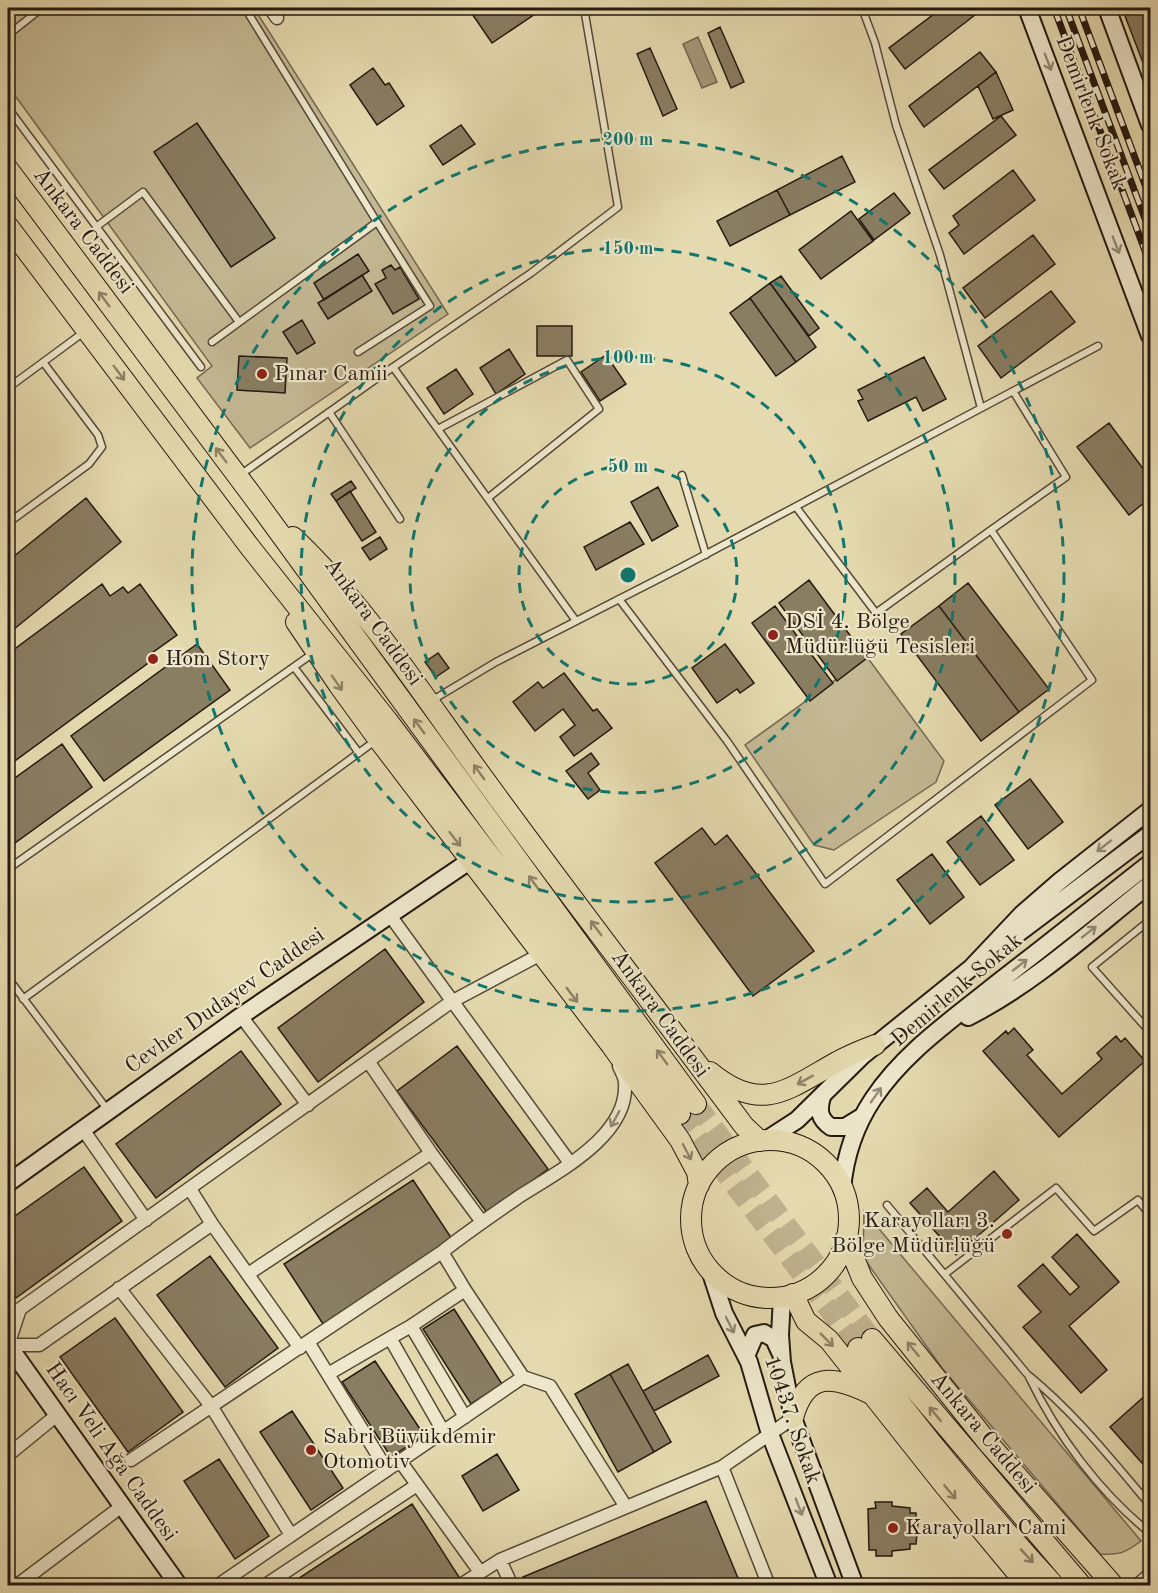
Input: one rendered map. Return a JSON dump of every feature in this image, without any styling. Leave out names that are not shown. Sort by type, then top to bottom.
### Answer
[{"type":"main road","name":"Ankara Caddesi","points":[[8,169],[257,502],[688,1109],[559,947],[387,720],[249,546],[8,226]]},
{"type":"main road","points":[[257,502],[325,567],[382,637],[428,703],[744,1126],[763,1141]]},
{"type":"main road","points":[[249,546],[315,652],[378,739],[611,1045],[680,1140],[698,1172],[699,1185],[691,1222],[697,1248],[710,1270],[727,1285],[747,1295],[770,1298],[787,1296],[804,1290],[823,1277],[838,1259],[846,1238],[848,1218],[842,1189],[831,1169],[814,1154],[793,1144],[763,1141],[738,1147],[719,1159],[699,1185]]},
{"type":"main road","points":[[694,1059],[714,1076],[731,1086],[747,1093],[765,1095],[786,1090],[838,1061],[875,1045]]},
{"type":"main road","points":[[846,1238],[862,1278],[888,1318],[989,1444],[1114,1586]]},
{"type":"main road","points":[[787,1296],[806,1321],[829,1340],[1028,1586]]},
{"type":"main road","name":"Ankara Caddesi","points":[[1055,1586],[992,1517],[865,1344],[1082,1586]]},
{"type":"main road","points":[[793,1418],[797,1402],[803,1393],[819,1381],[842,1382],[874,1396]]},
{"type":"street","name":"Demirlenk Sokak","points":[[1028,8],[1150,336]]},
{"type":"street","points":[[1107,8],[1150,124]]},
{"type":"street","points":[[763,1141],[789,1126],[875,1045],[971,968],[1022,914],[1060,880],[1150,810]]},
{"type":"street","name":"Demirlenk Sokak","points":[[971,968],[1150,834]]},
{"type":"street","name":"Cevher Dudayev Caddesi","points":[[8,1183],[241,1016],[471,860]]},
{"type":"street","name":"Demirlenk Sokak","points":[[842,1189],[850,1148],[863,1116],[872,1100],[894,1073],[935,1033],[1150,863]]},
{"type":"street","points":[[935,1033],[971,1016],[1008,993],[1150,884]]},
{"type":"street","points":[[389,914],[570,1163]]},
{"type":"street","points":[[212,1224],[39,1345],[8,1345],[20,1309],[451,1002],[541,954]]},
{"type":"street","points":[[241,1016],[308,1105]]},
{"type":"street","points":[[131,1460],[592,1149],[608,1131],[624,1102],[625,1081],[611,1045]]},
{"type":"street","points":[[368,1061],[482,1222]]},
{"type":"street","points":[[822,1097],[819,1112],[822,1119],[831,1127],[845,1127],[863,1116]]},
{"type":"street","points":[[82,1128],[146,1220]]},
{"type":"street","points":[[248,1274],[431,1153]]},
{"type":"street","points":[[190,1189],[248,1274],[328,1374],[387,1470]]},
{"type":"street","points":[[442,1252],[523,1377],[550,1386],[626,1507]]},
{"type":"street","name":"10437. Sokak","points":[[710,1270],[724,1313],[746,1356],[770,1434],[829,1586]]},
{"type":"street","points":[[119,1288],[211,1406],[291,1535]]},
{"type":"street","points":[[328,1374],[411,1326],[465,1290]]},
{"type":"street","name":"10437. Sokak","points":[[787,1296],[780,1335],[793,1418],[855,1586]]},
{"type":"street","points":[[411,1326],[465,1417]]},
{"type":"street","points":[[746,1356],[755,1335],[764,1333],[774,1339],[782,1355]]},
{"type":"street","points":[[390,1338],[443,1431]]},
{"type":"street","name":"Hacı Veli Ağa Caddesi","points":[[8,1345],[179,1586]]},
{"type":"street","points":[[219,1585],[523,1377]]},
{"type":"street","points":[[8,1455],[57,1415]]},
{"type":"street","points":[[459,1586],[500,1560],[722,1467],[793,1418]]},
{"type":"street","points":[[400,1461],[480,1572]]},
{"type":"street","points":[[722,1467],[768,1583],[753,1586]]},
{"type":"street","points":[[264,1586],[417,1485]]},
{"type":"street","points":[[16,1586],[122,1506]]},
{"type":"street","points":[[500,1560],[512,1586]]},
{"type":"lane","points":[[8,35],[42,8]]},
{"type":"lane","points":[[245,8],[430,306],[358,351]]},
{"type":"lane","points":[[237,477],[531,273],[618,207],[584,8]]},
{"type":"lane","points":[[862,8],[875,43],[896,124],[940,255],[981,408]]},
{"type":"lane","points":[[8,108],[201,367]]},
{"type":"lane","points":[[96,227],[143,192],[239,322]]},
{"type":"lane","points":[[212,342],[377,222]]},
{"type":"lane","points":[[8,388],[87,330]]},
{"type":"lane","points":[[428,703],[496,662],[706,555],[1098,346]]},
{"type":"lane","points":[[438,429],[567,360],[599,409],[488,498]]},
{"type":"lane","points":[[8,523],[89,464],[102,447],[98,435],[43,362]]},
{"type":"lane","points":[[393,367],[576,621]]},
{"type":"lane","points":[[796,507],[876,613],[1066,477],[1013,391]]},
{"type":"lane","points":[[329,412],[400,519]]},
{"type":"lane","points":[[682,475],[706,555]]},
{"type":"lane","points":[[619,599],[727,741],[825,884],[1092,680],[991,530]]},
{"type":"lane","points":[[8,869],[315,652]]},
{"type":"lane","points":[[294,668],[359,753]]},
{"type":"lane","points":[[23,999],[378,739]]},
{"type":"lane","points":[[1150,920],[1092,967],[1150,1032]]},
{"type":"lane","points":[[8,978],[108,1110]]},
{"type":"lane","points":[[945,1274],[1056,1188],[1094,1231],[1138,1200],[1150,1215]]},
{"type":"lane","points":[[887,1205],[1027,1374],[1060,1434],[1125,1513],[1150,1533]]},
{"type":"lane","points":[[1027,1374],[1073,1415],[1150,1505]]},
{"type":"lane","points":[[1132,1586],[1150,1570]]},
{"type":"shaded area","points":[[8,8],[254,8],[448,314],[250,448],[197,378],[212,366],[8,86]]},
{"type":"shaded area","points":[[698,37],[717,82],[702,88],[683,44]]},
{"type":"shaded area","points":[[867,657],[944,761],[936,782],[834,850],[814,845],[745,745]]},
{"type":"shaded area","points":[[864,1211],[1141,1541],[1122,1552],[1100,1554],[942,1368],[863,1257]]},
{"type":"building","points":[[468,8],[544,8],[492,43]]},
{"type":"building","points":[[942,8],[969,8],[975,15],[905,69],[889,48]]},
{"type":"building","points":[[1122,8],[1150,8],[1150,81]]},
{"type":"building","points":[[720,27],[744,82],[731,88],[708,33]]},
{"type":"building","points":[[650,48],[677,109],[663,116],[637,54]]},
{"type":"building","points":[[980,52],[996,72],[924,127],[909,106]]},
{"type":"building","points":[[373,68],[385,85],[389,83],[404,106],[377,125],[350,85]]},
{"type":"building","points":[[996,72],[1013,110],[993,119],[978,86]]},
{"type":"building","points":[[1001,116],[1016,135],[944,189],[929,170]]},
{"type":"building","points":[[197,123],[275,238],[231,267],[154,152]]},
{"type":"building","points":[[461,125],[475,144],[443,165],[430,146]]},
{"type":"building","points":[[842,156],[855,182],[790,215],[777,190]]},
{"type":"building","points":[[1013,170],[1035,200],[964,254],[949,233],[959,225],[953,216]]},
{"type":"building","points":[[777,190],[790,215],[730,246],[717,221]]},
{"type":"building","points":[[894,193],[910,213],[874,240],[859,219]]},
{"type":"building","points":[[851,211],[873,241],[821,279],[799,250]]},
{"type":"building","points":[[1033,235],[1055,264],[985,318],[963,288]]},
{"type":"building","points":[[358,254],[369,271],[324,300],[314,283]]},
{"type":"building","points":[[391,265],[395,270],[400,267],[419,299],[393,314],[375,284],[386,278],[382,270]]},
{"type":"building","points":[[362,275],[372,291],[328,319],[318,303]]},
{"type":"building","points":[[781,276],[819,328],[809,336],[770,283]]},
{"type":"building","points":[[770,283],[816,347],[796,362],[750,298]]},
{"type":"building","points":[[1051,291],[1075,322],[1001,378],[978,346]]},
{"type":"building","points":[[750,298],[796,362],[776,376],[730,313]]},
{"type":"building","points":[[302,320],[315,343],[297,354],[283,332]]},
{"type":"building","points":[[537,326],[572,326],[572,356],[537,356]]},
{"type":"building","points":[[509,349],[525,374],[496,394],[480,368]]},
{"type":"building","points":[[606,355],[626,384],[600,401],[581,372]]},
{"type":"building","name":"Pınar Camii","points":[[239,356],[287,358],[285,393],[237,390]]},
{"type":"building","points":[[924,357],[946,399],[923,411],[916,397],[868,421],[858,401],[863,399],[858,390]]},
{"type":"building","points":[[456,369],[473,394],[444,414],[427,388]]},
{"type":"building","points":[[1109,423],[1150,478],[1150,498],[1129,515],[1077,447]]},
{"type":"building","points":[[351,481],[356,488],[336,501],[331,494]]},
{"type":"building","points":[[658,487],[678,526],[652,541],[631,502]]},
{"type":"building","points":[[350,491],[376,532],[362,541],[336,501]]},
{"type":"building","points":[[86,498],[121,542],[8,634],[8,561]]},
{"type":"building","points":[[630,522],[644,544],[596,570],[584,547]]},
{"type":"building","points":[[380,537],[387,549],[370,560],[362,548]]},
{"type":"building","points":[[809,580],[867,658],[837,681],[809,643],[805,646],[833,683],[810,701],[752,623],[775,606],[800,640],[804,637],[779,603]]},
{"type":"building","points":[[968,583],[1049,689],[1019,712],[939,606]]},
{"type":"building","points":[[102,584],[110,596],[123,587],[128,593],[140,584],[177,635],[152,653],[155,658],[8,766],[8,654]]},
{"type":"building","points":[[939,606],[1019,712],[981,741],[901,634]]},
{"type":"building","points":[[197,644],[230,690],[104,781],[71,736]]},
{"type":"building","points":[[725,644],[754,683],[740,693],[737,689],[717,703],[692,668]]},
{"type":"building","points":[[438,653],[449,668],[436,677],[425,662]]},
{"type":"building","points":[[564,673],[593,711],[597,709],[612,728],[574,756],[560,737],[575,725],[563,709],[535,731],[513,702],[538,682],[543,688]]},
{"type":"building","points":[[62,744],[92,787],[8,848],[8,783]]},
{"type":"building","points":[[591,753],[599,764],[588,773],[600,790],[588,799],[566,771]]},
{"type":"building","points":[[1030,779],[1063,822],[1028,849],[995,805]]},
{"type":"building","points":[[981,816],[1014,860],[980,885],[947,842]]},
{"type":"building","points":[[702,828],[715,845],[727,835],[814,951],[753,996],[655,863]]},
{"type":"building","points":[[932,854],[964,897],[930,924],[897,880]]},
{"type":"building","points":[[385,949],[424,1002],[318,1082],[278,1028]]},
{"type":"building","points":[[1014,1028],[1033,1050],[1027,1055],[1062,1094],[1102,1059],[1097,1053],[1116,1036],[1121,1042],[1125,1038],[1145,1061],[1059,1137],[983,1051],[1006,1031],[1008,1034]]},
{"type":"building","points":[[457,1046],[548,1169],[488,1214],[397,1091]]},
{"type":"building","points":[[241,1051],[281,1104],[156,1198],[116,1144]]},
{"type":"building","points":[[84,1167],[122,1221],[16,1298],[8,1286],[8,1221]]},
{"type":"building","points":[[994,1171],[1019,1200],[956,1255],[910,1203],[927,1188],[948,1212]]},
{"type":"building","points":[[413,1180],[452,1239],[323,1324],[284,1264]]},
{"type":"building","points":[[1077,1234],[1119,1282],[1069,1326],[1107,1370],[1081,1393],[1023,1327],[1041,1312],[1018,1286],[1043,1264],[1070,1295],[1079,1287],[1052,1257]]},
{"type":"building","points":[[210,1256],[278,1348],[225,1387],[157,1295]]},
{"type":"building","points":[[454,1309],[502,1384],[471,1404],[423,1329]]},
{"type":"building","points":[[115,1318],[183,1412],[128,1452],[60,1357]]},
{"type":"building","points":[[708,1355],[719,1376],[654,1411],[643,1391]]},
{"type":"building","points":[[375,1361],[424,1435],[391,1457],[342,1382]]},
{"type":"building","points":[[628,1364],[671,1442],[654,1452],[610,1374]]},
{"type":"building","points":[[610,1374],[654,1452],[618,1472],[575,1394]]},
{"type":"building","points":[[1148,1393],[1150,1395],[1150,1472],[1110,1427]]},
{"type":"building","points":[[292,1411],[343,1488],[311,1510],[260,1432]]},
{"type":"building","points":[[497,1454],[519,1490],[483,1511],[462,1476]]},
{"type":"building","points":[[219,1459],[269,1536],[235,1559],[184,1481]]},
{"type":"building","points":[[706,1501],[740,1583],[734,1586],[527,1586],[523,1577]]},
{"type":"building","name":"Karayolları Cami","points":[[875,1502],[892,1502],[892,1506],[910,1508],[910,1513],[916,1513],[916,1523],[918,1523],[916,1544],[910,1544],[910,1549],[892,1551],[892,1556],[876,1556],[876,1550],[869,1550],[868,1509],[876,1508]]},
{"type":"building","points":[[412,1504],[459,1577],[445,1586],[287,1586]]},
{"type":"tunnel","points":[[696,1104],[872,1339]]},
{"type":"tunnel","points":[[680,1114],[858,1348]]},
{"type":"railway","points":[[1054,8],[1150,264]]},
{"type":"railway","points":[[1066,8],[1150,232]]},
{"type":"railway","points":[[1079,8],[1150,198]]},
{"type":"place","name":"Pınar Camii","points":[[262,374]]},
{"type":"place","name":"DSİ 4. Bölge Müdürlüğü Tesisleri","points":[[773,635]]},
{"type":"place","name":"Hom Story","points":[[153,659]]},
{"type":"place","name":"Karayolları 3. Bölge Müdürlüğü","points":[[1007,1234]]},
{"type":"place","name":"Sabri Büyükdemir Otomotiv","points":[[311,1450]]},
{"type":"place","name":"Karayolları Cami","points":[[893,1528]]}]
